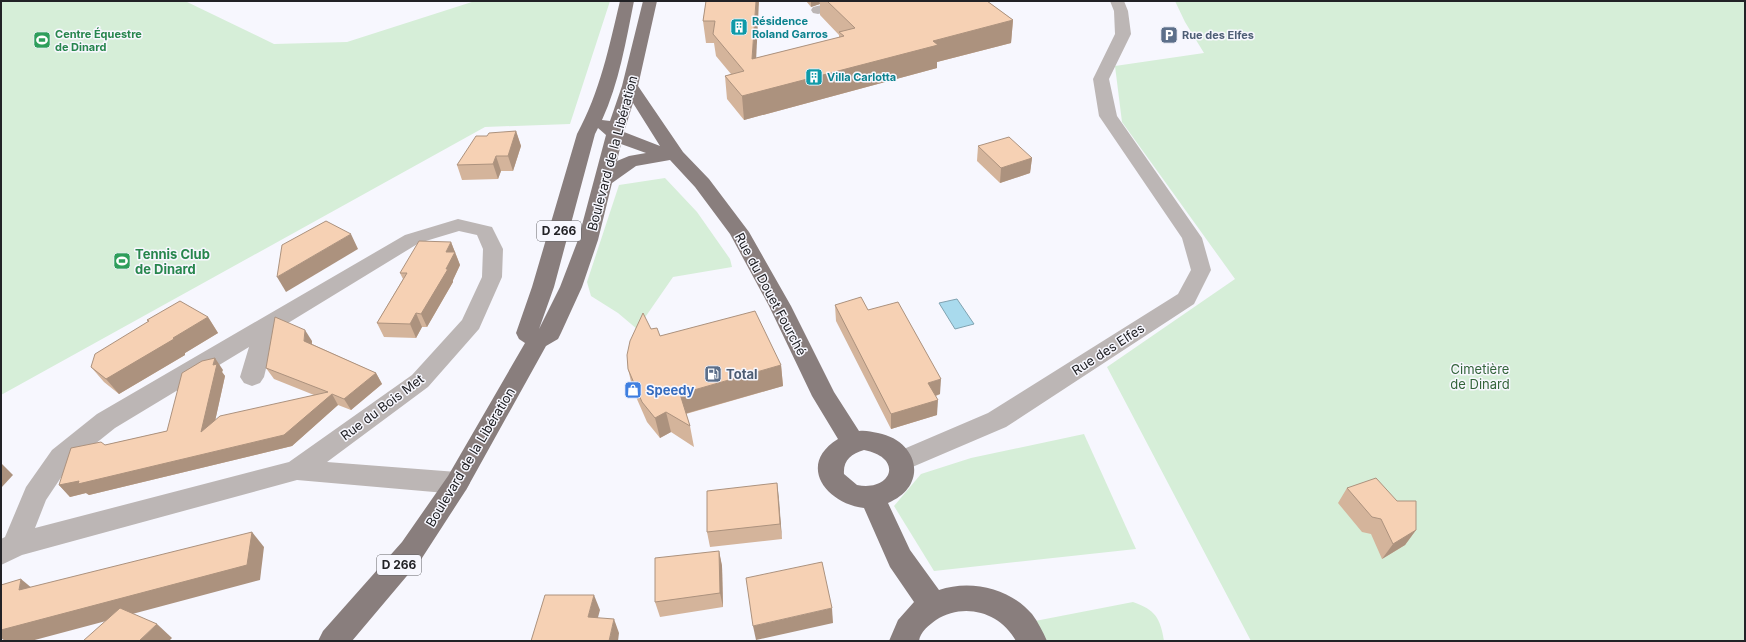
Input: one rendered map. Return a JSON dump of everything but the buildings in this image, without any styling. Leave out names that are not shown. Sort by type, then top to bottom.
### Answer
[{"type":"main road","name":"Boulevard de la Libération","points":[[538,341],[527,333],[543,287],[586,134],[596,117],[614,56],[627,1]]},
{"type":"main road","name":"Boulevard de la Libération","points":[[333,641],[412,550],[457,483],[538,341],[550,333],[571,287],[588,240],[615,134],[630,86],[650,1]]},
{"type":"main road","name":"Rue du Douet Fourché","points":[[630,86],[676,156],[702,183],[739,232],[780,306],[824,396],[853,442]]},
{"type":"main road","points":[[596,117],[615,134],[640,146],[676,156]]},
{"type":"main road","points":[[602,182],[622,165],[634,159],[676,156]]},
{"type":"main road","points":[[864,440],[876,441],[887,445],[896,452],[901,461],[902,469],[900,478],[894,487],[884,494],[872,497],[859,497],[844,491],[836,483],[831,474],[831,464],[835,455],[843,447],[853,442],[864,440]]},
{"type":"main road","points":[[872,497],[900,558],[932,605]]},
{"type":"main road","points":[[904,641],[904,637],[915,619],[932,605],[960,597],[982,599],[1003,608],[1021,623],[1032,641]]},
{"type":"street","points":[[818,10],[858,1]]},
{"type":"street","name":"Rue des Elfes","points":[[901,461],[997,420],[1074,371],[1186,299],[1201,270],[1192,238],[1108,116],[1101,79],[1123,34],[1121,11],[1117,1]]},
{"type":"street","name":"Rue du Bois Met","points":[[8,549],[35,494],[61,458],[106,421],[412,239],[462,216],[485,231],[493,249],[492,277],[471,324],[420,381],[297,470]]},
{"type":"street","points":[[252,377],[265,327]]},
{"type":"street","name":"Rue du Bois Met","points":[[8,549],[297,470],[457,483]]},
{"type":"green space","name":"Tennis Club de Dinard","points":[[1,1],[185,1],[274,44],[347,42],[475,1],[610,1],[570,124],[485,127],[1,395]]},
{"type":"green space","name":"Cimetière de Dinard","points":[[1175,1],[1745,1],[1745,641],[1251,641],[1107,367],[1235,279],[1122,122],[1115,66],[1204,53],[1185,22]]},
{"type":"green space","points":[[665,178],[697,212],[730,259],[732,267],[673,277],[637,329],[618,313],[591,296],[587,282],[619,185]]},
{"type":"green space","points":[[1084,434],[1136,549],[934,571],[894,506],[921,474],[971,458]]},
{"type":"green space","points":[[1133,602],[1147,608],[1155,616],[1161,626],[1164,641],[1041,641],[1035,621]]},
{"type":"water","points":[[957,299],[974,324],[955,329],[939,303]]},
{"type":"place","name":"Résidence Roland Garros","points":[[739,27]]},
{"type":"place","name":"Rue des Elfes","points":[[1169,35]]},
{"type":"place","name":"Centre Équestre de Dinard","points":[[42,40]]},
{"type":"place","name":"Villa Carlotta","points":[[814,77]]},
{"type":"place","name":"Tennis Club de Dinard","points":[[122,261]]},
{"type":"place","name":"Total","points":[[713,374]]},
{"type":"place","name":"Speedy","points":[[633,390]]}]
